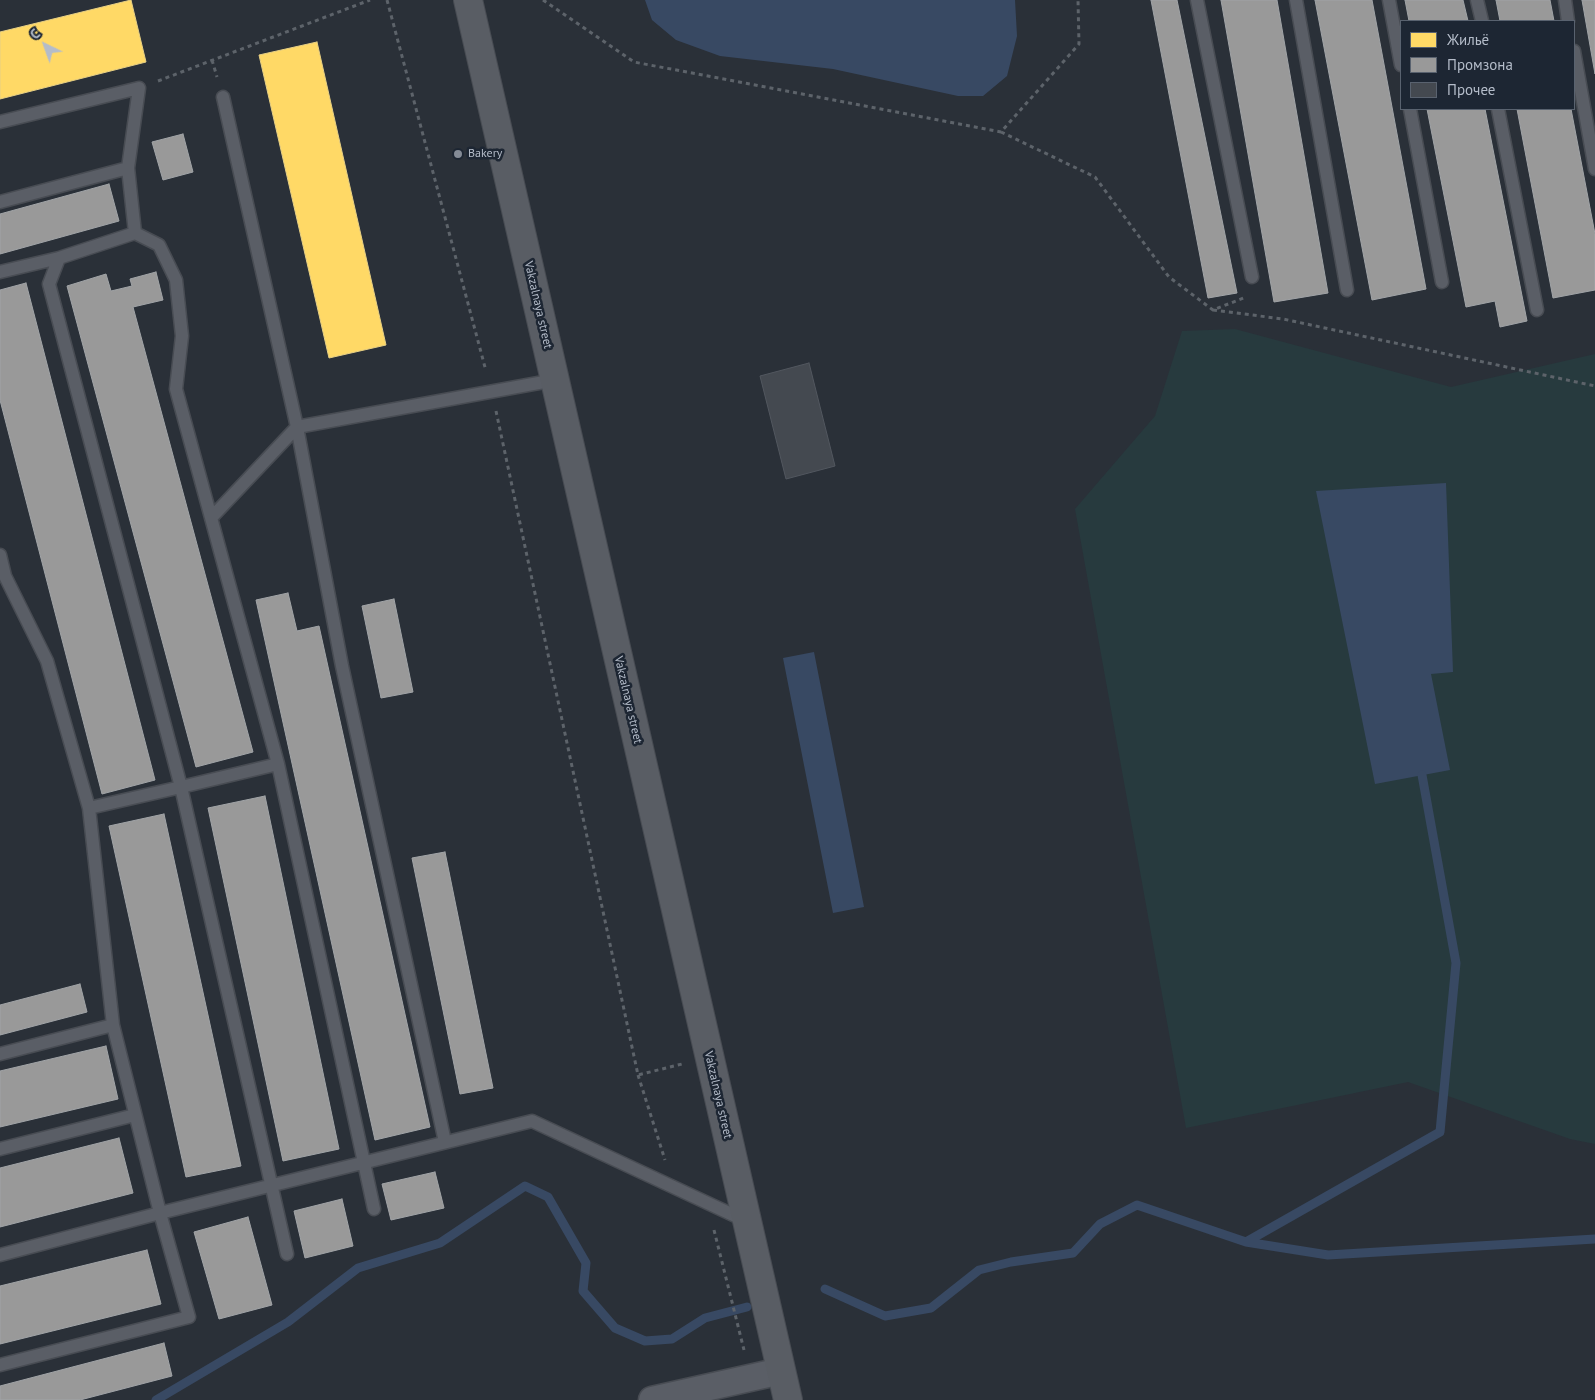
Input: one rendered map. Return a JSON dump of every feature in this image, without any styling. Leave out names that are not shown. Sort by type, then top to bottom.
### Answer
[{"type":"main road","name":"Vakzalnaya street","points":[[468,0],[788,1400]]},
{"type":"street","points":[[652,1400],[781,1371]]},
{"type":"lane","points":[[1197,0],[1252,276]]},
{"type":"lane","points":[[1296,0],[1347,290]]},
{"type":"lane","points":[[1389,0],[1400,60]]},
{"type":"lane","points":[[1478,0],[1482,20]]},
{"type":"lane","points":[[1564,0],[1568,20]]},
{"type":"lane","points":[[1575,57],[1595,169]]},
{"type":"lane","points":[[0,122],[139,88],[128,168],[135,234]]},
{"type":"lane","points":[[223,97],[296,427],[342,666],[445,1142]]},
{"type":"lane","points":[[1410,110],[1442,282]]},
{"type":"lane","points":[[1498,110],[1537,310]]},
{"type":"lane","points":[[0,202],[128,168]]},
{"type":"lane","points":[[0,272],[59,258],[135,234],[159,245],[176,280],[182,336],[176,389],[278,764],[374,1208]]},
{"type":"lane","points":[[59,258],[49,284],[181,786],[287,1254]]},
{"type":"lane","points":[[212,517],[296,427],[555,380]]},
{"type":"lane","points":[[0,555],[5,576],[47,661],[88,808],[113,1025],[160,1213],[189,1317],[0,1365]]},
{"type":"lane","points":[[88,808],[278,764]]},
{"type":"lane","points":[[0,1054],[113,1025]]},
{"type":"lane","points":[[0,1148],[135,1115]]},
{"type":"lane","points":[[0,1255],[160,1213],[532,1121],[681,1189],[748,1222]]},
{"type":"path","points":[[139,88],[370,0]]},
{"type":"path","points":[[387,0],[492,392],[638,1075],[664,1158],[681,1189]]},
{"type":"path","points":[[543,0],[634,62],[1001,132],[1095,177],[1169,277],[1213,310],[1283,319],[1595,386]]},
{"type":"path","points":[[1001,132],[1079,44],[1078,0]]},
{"type":"path","points":[[1213,310],[1254,293],[1252,276]]},
{"type":"path","points":[[638,1075],[710,1058]]},
{"type":"path","points":[[709,1223],[715,1230],[751,1378]]},
{"type":"green space","points":[[1235,329],[1451,387],[1595,354],[1595,1144],[1570,1139],[1408,1082],[1186,1128],[1075,509],[1155,416],[1182,331]]},
{"type":"water","points":[[645,0],[1015,0],[1017,36],[1007,76],[983,96],[958,96],[833,69],[720,56],[676,40],[652,20]]},
{"type":"water","points":[[1446,483],[1453,672],[1431,674],[1450,770],[1375,784],[1316,491]]},
{"type":"water","points":[[814,652],[864,907],[833,913],[783,658]]},
{"type":"building: Жильё","points":[[131,0],[146,62],[0,99],[0,32]]},
{"type":"building: Жильё","points":[[317,42],[386,345],[329,358],[259,55]]},
{"type":"building: Промзона","points":[[1151,0],[1177,0],[1237,293],[1208,298]]},
{"type":"building: Промзона","points":[[1221,0],[1277,0],[1328,293],[1274,302]]},
{"type":"building: Промзона","points":[[1315,0],[1372,0],[1426,289],[1372,300]]},
{"type":"building: Промзона","points":[[1405,0],[1463,0],[1468,20],[1409,20]]},
{"type":"building: Промзона","points":[[1496,0],[1550,0],[1554,20],[1500,20]]},
{"type":"building: Промзона","points":[[1582,0],[1595,0],[1595,74]]},
{"type":"building: Промзона","points":[[1427,110],[1485,110],[1527,321],[1500,327],[1495,301],[1466,307]]},
{"type":"building: Промзона","points":[[1517,110],[1571,110],[1595,234],[1595,290],[1553,298]]},
{"type":"building: Промзона","points":[[183,134],[193,172],[163,180],[152,142]]},
{"type":"building: Промзона","points":[[109,184],[119,221],[0,254],[0,214]]},
{"type":"building: Промзона","points":[[156,272],[163,300],[133,307],[253,752],[196,767],[67,286],[106,274],[111,291],[132,286],[130,279]]},
{"type":"building: Промзона","points":[[26,283],[155,780],[102,794],[0,400],[0,290]]},
{"type":"building: Промзона","points":[[288,593],[297,631],[319,626],[430,1127],[375,1140],[256,600]]},
{"type":"building: Промзона","points":[[394,599],[413,692],[381,698],[362,606]]},
{"type":"building: Промзона","points":[[265,796],[339,1149],[283,1161],[208,808]]},
{"type":"building: Промзона","points":[[164,814],[241,1166],[186,1177],[109,826]]},
{"type":"building: Промзона","points":[[445,852],[493,1088],[460,1094],[412,858]]},
{"type":"building: Промзона","points":[[80,984],[87,1012],[0,1035],[0,1005]]},
{"type":"building: Промзона","points":[[106,1046],[118,1099],[0,1127],[0,1071]]},
{"type":"building: Промзона","points":[[119,1138],[133,1193],[0,1227],[0,1168]]},
{"type":"building: Промзона","points":[[435,1172],[444,1208],[391,1220],[382,1184]]},
{"type":"building: Промзона","points":[[342,1199],[353,1246],[305,1258],[294,1211]]},
{"type":"building: Промзона","points":[[248,1217],[272,1305],[219,1319],[194,1232]]},
{"type":"building: Промзона","points":[[147,1250],[161,1304],[0,1344],[0,1286]]},
{"type":"building: Промзона","points":[[164,1343],[172,1376],[80,1400],[0,1400],[0,1386]]},
{"type":"building: Прочее","points":[[809,363],[835,466],[786,479],[760,376]]},
{"type":"waterway","points":[[1246,1242],[1440,1132],[1456,963],[1422,775]]},
{"type":"waterway","points":[[156,1400],[288,1322],[358,1268],[440,1243],[525,1186],[548,1197],[586,1263],[583,1291],[615,1328],[645,1341],[672,1339],[705,1318],[747,1307]]},
{"type":"waterway","points":[[825,1289],[885,1316],[931,1308],[979,1270],[1011,1262],[1073,1253],[1100,1224],[1137,1205],[1246,1242],[1328,1255],[1595,1239]]},
{"type":"place","name":"Bakery","points":[[458,154]]}]
